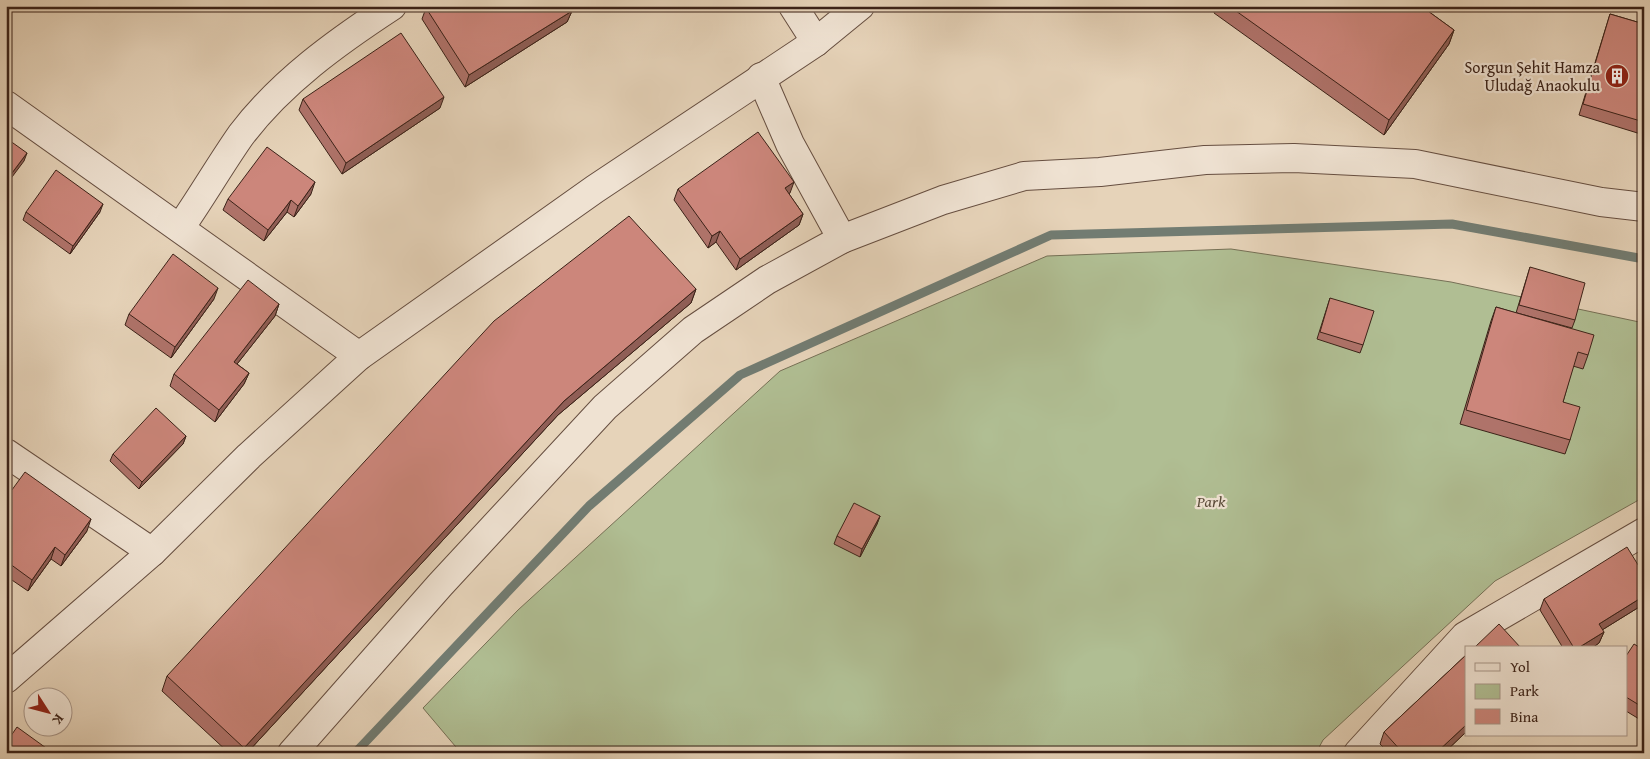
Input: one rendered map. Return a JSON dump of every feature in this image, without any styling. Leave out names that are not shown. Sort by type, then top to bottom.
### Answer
[{"type":"street","points":[[180,228],[242,134],[290,82],[353,32],[392,6]]},
{"type":"street","points":[[793,6],[816,42]]},
{"type":"street","points":[[6,679],[152,552],[249,456],[359,356],[595,189],[816,42],[860,6]]},
{"type":"street","points":[[761,77],[790,144],[842,239]]},
{"type":"street","points":[[6,105],[359,356]]},
{"type":"street","points":[[292,753],[440,585],[606,406],[693,330],[767,280],[842,239],[943,200],[1024,176],[1100,172],[1205,160],[1294,158],[1415,164],[1601,202],[1644,207]]},
{"type":"street","points":[[6,452],[152,552]]},
{"type":"street","points":[[1358,753],[1465,636],[1644,532]]},
{"type":"green space","name":"Park","points":[[1231,249],[1451,282],[1644,323],[1644,497],[1495,581],[1323,740],[1316,753],[461,753],[423,708],[518,610],[780,371],[1047,256]]},
{"type":"building","points":[[428,6],[569,6],[572,11],[469,75],[426,8]]},
{"type":"building","points":[[1229,6],[1421,6],[1454,30],[1389,120]]},
{"type":"building","name":"Sorgun Şehit Hamza Uludağ Anaokulu","points":[[1610,14],[1644,24],[1644,122],[1583,104]]},
{"type":"building","points":[[401,33],[444,97],[346,163],[303,99]]},
{"type":"building","points":[[758,132],[794,182],[785,188],[803,214],[740,259],[720,231],[712,236],[678,189]]},
{"type":"building","points":[[6,138],[27,153],[6,181]]},
{"type":"building","points":[[267,147],[315,182],[298,206],[291,200],[268,230],[228,199]]},
{"type":"building","points":[[56,170],[103,204],[73,246],[26,212]]},
{"type":"building","points":[[629,216],[696,289],[564,401],[244,748],[167,676],[494,321]]},
{"type":"building","points":[[173,254],[218,288],[175,347],[129,314]]},
{"type":"building","points":[[1530,267],[1585,283],[1575,320],[1519,305]]},
{"type":"building","points":[[248,280],[279,304],[234,362],[249,373],[219,410],[174,374]]},
{"type":"building","points":[[1330,298],[1374,311],[1363,345],[1320,332]]},
{"type":"building","points":[[1496,307],[1594,335],[1588,355],[1578,352],[1563,402],[1580,407],[1570,440],[1466,410]]},
{"type":"building","points":[[156,408],[186,436],[142,482],[113,454]]},
{"type":"building","points":[[25,472],[91,519],[65,555],[55,547],[32,580],[6,561],[6,498]]},
{"type":"building","points":[[854,503],[880,516],[862,549],[837,536]]},
{"type":"building","points":[[1627,547],[1640,568],[1644,566],[1644,596],[1599,624],[1604,632],[1581,646],[1573,646],[1544,599]]},
{"type":"building","points":[[1499,624],[1519,646],[1476,646]]},
{"type":"building","points":[[1634,644],[1644,650],[1644,708],[1628,698],[1628,653]]},
{"type":"building","points":[[1465,656],[1465,726],[1436,753],[1403,753],[1384,732]]},
{"type":"building","points":[[17,727],[22,731],[22,736],[29,736],[53,753],[6,753],[6,743]]},
{"type":"waterway","points":[[355,753],[589,506],[740,375],[1051,235],[1452,224],[1644,259]]},
{"type":"place","name":"Sorgun Şehit Hamza Uludağ Anaokulu","points":[[1617,76]]}]
